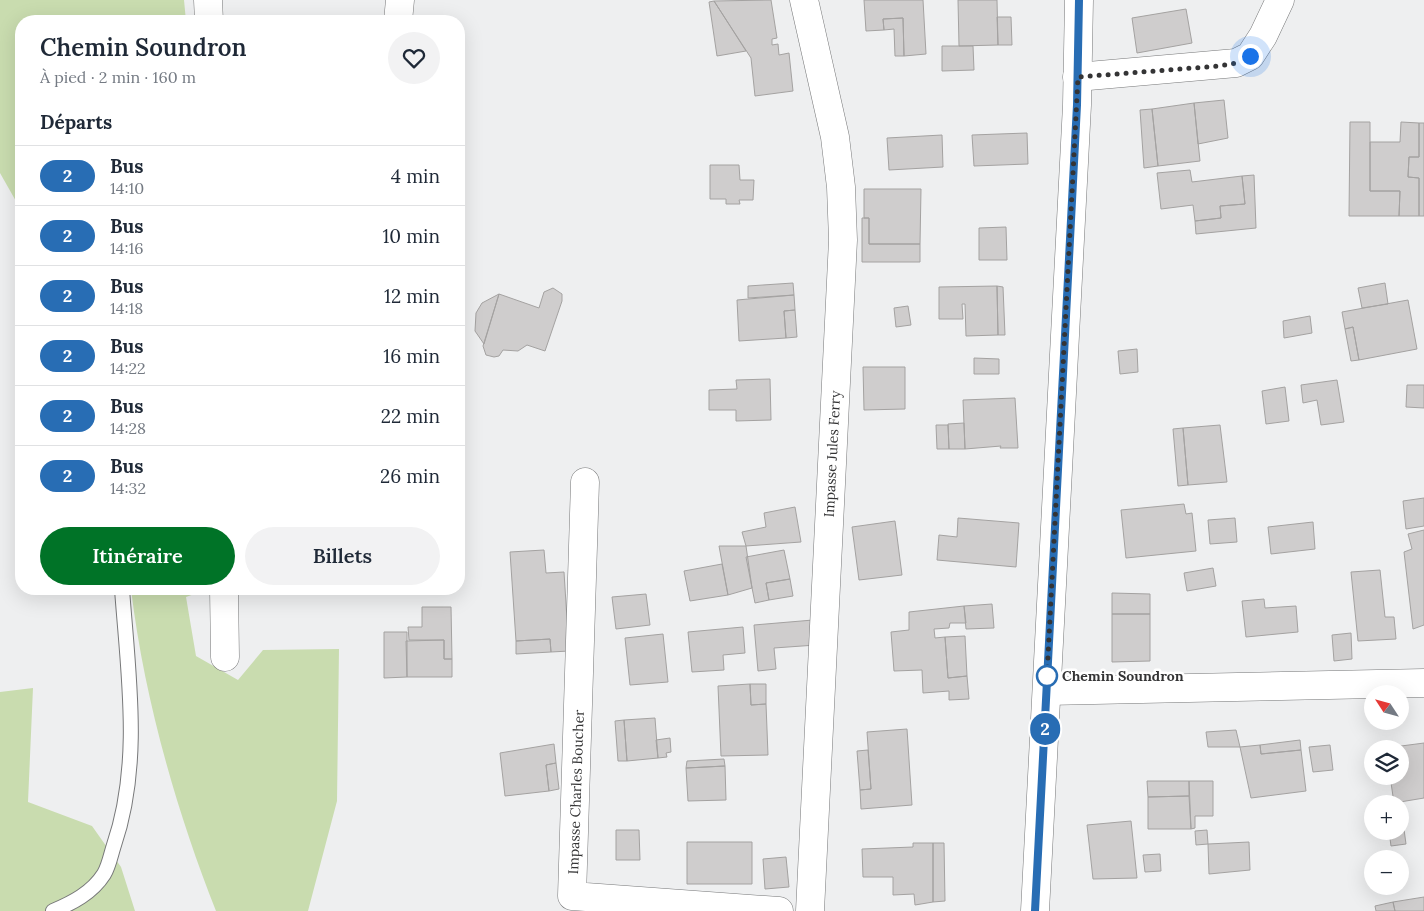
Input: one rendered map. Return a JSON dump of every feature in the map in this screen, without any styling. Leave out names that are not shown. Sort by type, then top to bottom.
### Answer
[{"type":"street","points":[[208,0],[208,15]]},
{"type":"street","points":[[399,15],[400,0]]},
{"type":"street","name":"Impasse Jules Ferry","points":[[804,0],[835,137],[841,187],[843,240],[810,911]]},
{"type":"street","points":[[1035,911],[1078,77],[1079,0]]},
{"type":"street","points":[[1078,77],[1236,63],[1250,56],[1263,36],[1280,0]]},
{"type":"street","name":"Impasse Charles Boucher","points":[[585,482],[572,903],[779,911]]},
{"type":"street","points":[[224,595],[225,657]]},
{"type":"street","points":[[1047,691],[1424,683]]},
{"type":"lane","points":[[52,911],[78,901],[104,874],[121,823],[129,776],[131,735],[122,595]]},
{"type":"green space","points":[[0,0],[184,0],[185,15],[15,15],[15,199],[0,173]]},
{"type":"green space","points":[[132,595],[192,595],[186,597],[196,656],[238,680],[263,650],[339,649],[337,801],[308,911],[216,911],[201,873],[163,753],[144,671]]},
{"type":"green space","points":[[33,688],[28,802],[92,826],[121,867],[135,911],[0,911],[0,692]]},
{"type":"building","points":[[771,0],[777,38],[772,39],[772,45],[778,44],[779,55],[789,53],[793,91],[755,96],[751,58],[714,1]]},
{"type":"building","points":[[864,0],[923,0],[926,54],[904,56],[903,18],[883,19],[884,30],[866,31]]},
{"type":"building","points":[[958,0],[997,0],[998,45],[959,46]]},
{"type":"building","points":[[714,1],[746,51],[717,56],[709,2]]},
{"type":"building","points":[[1186,9],[1192,43],[1137,53],[1132,18]]},
{"type":"building","points":[[997,17],[1011,17],[1012,45],[998,45]]},
{"type":"building","points":[[903,18],[904,56],[895,56],[894,29],[884,30],[883,19]]},
{"type":"building","points":[[942,46],[973,46],[974,70],[942,71]]},
{"type":"building","points":[[1224,100],[1228,138],[1198,144],[1194,103]]},
{"type":"building","points":[[1194,103],[1200,161],[1158,166],[1152,109]]},
{"type":"building","points":[[1152,109],[1158,166],[1144,168],[1140,110]]},
{"type":"building","points":[[1350,122],[1370,122],[1370,191],[1400,191],[1399,216],[1349,216]]},
{"type":"building","points":[[1401,122],[1419,123],[1419,157],[1409,157],[1408,177],[1419,178],[1419,216],[1399,216],[1400,191],[1370,191],[1370,142],[1400,142]]},
{"type":"building","points":[[1419,123],[1424,123],[1424,216],[1419,216],[1419,178],[1408,177],[1409,157],[1419,157]]},
{"type":"building","points":[[1027,133],[1028,164],[974,166],[972,135]]},
{"type":"building","points":[[942,135],[943,167],[889,170],[887,138]]},
{"type":"building","points":[[710,165],[739,165],[740,180],[754,180],[753,200],[739,200],[740,204],[726,204],[726,199],[710,199]]},
{"type":"building","points":[[1190,170],[1192,182],[1242,176],[1245,204],[1220,206],[1221,218],[1195,221],[1193,205],[1161,209],[1157,173]]},
{"type":"building","points":[[1254,175],[1256,228],[1196,234],[1195,221],[1221,218],[1220,206],[1245,204],[1242,176]]},
{"type":"building","points":[[864,189],[921,189],[920,244],[869,244],[869,218],[864,218]]},
{"type":"building","points":[[862,218],[869,218],[869,244],[920,244],[920,262],[862,262]]},
{"type":"building","points":[[1006,227],[1007,260],[979,260],[979,228]]},
{"type":"building","points":[[793,283],[794,295],[748,298],[748,286]]},
{"type":"building","points":[[1385,283],[1388,304],[1362,308],[1358,288]]},
{"type":"building","points":[[997,286],[998,335],[966,336],[965,304],[962,304],[963,319],[939,319],[939,287]]},
{"type":"building","points":[[997,286],[1003,287],[1005,335],[998,335]]},
{"type":"building","points":[[553,288],[562,294],[562,301],[545,351],[527,345],[518,351],[503,350],[499,356],[486,355],[483,346],[499,294],[539,308],[544,292]]},
{"type":"building","points":[[499,294],[484,344],[475,331],[476,313],[482,303]]},
{"type":"building","points":[[794,295],[795,310],[784,311],[786,338],[739,341],[737,300]]},
{"type":"building","points":[[1408,300],[1417,349],[1359,360],[1353,327],[1345,329],[1342,312]]},
{"type":"building","points":[[908,306],[911,325],[896,327],[894,308]]},
{"type":"building","points":[[795,310],[797,337],[786,338],[784,311]]},
{"type":"building","points":[[1310,316],[1312,333],[1284,338],[1283,321]]},
{"type":"building","points":[[1353,327],[1359,360],[1351,361],[1345,329]]},
{"type":"building","points":[[1137,349],[1138,372],[1120,374],[1118,351]]},
{"type":"building","points":[[974,358],[999,359],[999,374],[974,374]]},
{"type":"building","points":[[863,367],[905,367],[905,409],[864,410]]},
{"type":"building","points":[[770,379],[771,420],[736,421],[736,410],[709,410],[709,390],[737,389],[736,380]]},
{"type":"building","points":[[1337,380],[1344,422],[1321,425],[1317,400],[1303,403],[1301,385]]},
{"type":"building","points":[[1407,385],[1424,385],[1424,408],[1406,407]]},
{"type":"building","points":[[1285,387],[1289,421],[1266,424],[1262,391]]},
{"type":"building","points":[[1015,398],[1018,448],[1000,448],[1001,446],[965,449],[963,400]]},
{"type":"building","points":[[964,423],[965,449],[949,449],[948,424]]},
{"type":"building","points":[[936,425],[948,425],[949,449],[937,449]]},
{"type":"building","points":[[1220,425],[1227,482],[1188,485],[1183,428]]},
{"type":"building","points":[[1183,428],[1188,485],[1178,486],[1173,429]]},
{"type":"building","points":[[1424,498],[1424,526],[1406,529],[1403,501]]},
{"type":"building","points":[[1184,504],[1186,514],[1192,513],[1196,551],[1126,558],[1121,510]]},
{"type":"building","points":[[795,507],[801,542],[746,546],[742,532],[766,527],[764,513]]},
{"type":"building","points":[[958,518],[1019,523],[1016,567],[937,560],[939,535],[957,537]]},
{"type":"building","points":[[1235,518],[1237,542],[1210,544],[1208,520]]},
{"type":"building","points":[[895,521],[902,575],[859,580],[852,527]]},
{"type":"building","points":[[1313,522],[1315,549],[1271,554],[1268,527]]},
{"type":"building","points":[[1424,530],[1424,625],[1413,629],[1404,552],[1412,549],[1408,534]]},
{"type":"building","points":[[719,546],[746,546],[752,588],[728,595]]},
{"type":"building","points":[[544,550],[546,573],[564,572],[569,651],[551,652],[550,639],[516,641],[510,552]]},
{"type":"building","points":[[784,550],[790,579],[766,583],[769,600],[755,603],[746,557]]},
{"type":"building","points":[[722,564],[728,595],[690,601],[684,571]]},
{"type":"building","points":[[1213,568],[1216,586],[1187,591],[1184,573]]},
{"type":"building","points":[[1380,570],[1385,617],[1394,617],[1396,639],[1358,641],[1351,572]]},
{"type":"building","points":[[790,579],[793,596],[769,600],[766,583]]},
{"type":"building","points":[[1112,593],[1150,594],[1150,614],[1112,614]]},
{"type":"building","points":[[646,594],[650,625],[616,629],[612,597]]},
{"type":"building","points":[[1264,599],[1265,608],[1296,606],[1298,632],[1246,637],[1242,601]]},
{"type":"building","points":[[992,604],[994,628],[966,629],[964,606]]},
{"type":"building","points":[[964,606],[966,623],[950,623],[949,628],[934,629],[935,638],[945,637],[948,678],[967,676],[969,699],[949,700],[949,691],[923,693],[922,670],[894,671],[891,632],[909,630],[909,612]]},
{"type":"building","points":[[422,607],[451,607],[452,659],[444,659],[444,640],[409,640],[408,627],[422,627]]},
{"type":"building","points":[[1112,614],[1150,614],[1150,661],[1112,662]]},
{"type":"building","points":[[813,620],[816,645],[774,648],[776,669],[758,671],[754,625]]},
{"type":"building","points":[[743,627],[745,653],[723,655],[724,670],[692,672],[688,632]]},
{"type":"building","points":[[384,632],[407,632],[407,677],[384,678]]},
{"type":"building","points":[[1351,633],[1352,659],[1334,661],[1332,635]]},
{"type":"building","points":[[663,634],[668,682],[630,685],[625,638]]},
{"type":"building","points":[[965,636],[967,676],[948,678],[945,637]]},
{"type":"building","points":[[550,639],[551,652],[516,654],[516,641]]},
{"type":"building","points":[[444,640],[444,659],[452,659],[452,677],[407,677],[406,641]]},
{"type":"building","points":[[750,684],[751,705],[766,704],[768,755],[721,756],[718,686]]},
{"type":"building","points":[[750,684],[766,684],[766,704],[751,705]]},
{"type":"building","points":[[655,718],[658,758],[627,761],[624,720]]},
{"type":"building","points":[[624,720],[627,761],[618,761],[615,721]]},
{"type":"building","points":[[907,729],[912,805],[861,809],[860,790],[871,789],[867,732]]},
{"type":"building","points":[[1236,730],[1240,747],[1208,747],[1206,732]]},
{"type":"building","points":[[670,738],[671,752],[666,753],[667,757],[658,758],[656,740]]},
{"type":"building","points":[[1300,740],[1301,750],[1261,754],[1260,745]]},
{"type":"building","points":[[1424,743],[1424,798],[1409,800],[1409,795],[1393,795],[1391,785],[1409,785],[1409,745]]},
{"type":"building","points":[[554,744],[556,763],[546,765],[549,791],[505,796],[500,753]]},
{"type":"building","points":[[1260,745],[1261,754],[1301,750],[1306,791],[1251,798],[1240,747]]},
{"type":"building","points":[[1330,745],[1333,770],[1313,772],[1309,747]]},
{"type":"building","points":[[868,750],[871,789],[860,790],[857,751]]},
{"type":"building","points":[[724,759],[725,766],[686,768],[687,761]]},
{"type":"building","points":[[556,763],[559,789],[549,791],[546,765]]},
{"type":"building","points":[[725,766],[726,800],[688,801],[686,768]]},
{"type":"building","points":[[1147,781],[1189,781],[1189,796],[1148,797]]},
{"type":"building","points":[[1189,781],[1213,781],[1213,816],[1195,816],[1195,828],[1191,829]]},
{"type":"building","points":[[1189,796],[1191,829],[1148,829],[1148,797]]},
{"type":"building","points":[[1131,821],[1137,878],[1093,879],[1087,825]]},
{"type":"building","points":[[616,830],[639,830],[640,860],[616,860]]},
{"type":"building","points":[[1207,830],[1208,844],[1196,845],[1195,831]]},
{"type":"building","points":[[1390,840],[1405,840],[1406,844],[1391,846]]},
{"type":"building","points":[[687,842],[752,842],[752,884],[687,884]]},
{"type":"building","points":[[1249,842],[1250,870],[1209,874],[1208,844]]},
{"type":"building","points":[[913,843],[933,843],[933,902],[915,905],[914,894],[893,895],[893,877],[863,877],[862,849],[913,847]]},
{"type":"building","points":[[933,843],[944,843],[945,901],[933,902]]},
{"type":"building","points":[[1160,854],[1161,871],[1145,872],[1143,855]]},
{"type":"building","points":[[786,857],[789,887],[765,889],[763,859]]},
{"type":"building","points":[[1424,897],[1424,911],[1395,911],[1393,902]]},
{"type":"building","points":[[1393,902],[1395,911],[1376,911],[1375,906]]},
{"type":"bus line","name":"2","points":[[1035,911],[1077,105],[1079,0]]},
{"type":"place","name":"Chemin Soundron","points":[[1047,676]]},
{"type":"route","points":[[1047,676],[1078,77],[1219,66],[1236,63],[1250,56]]}]
